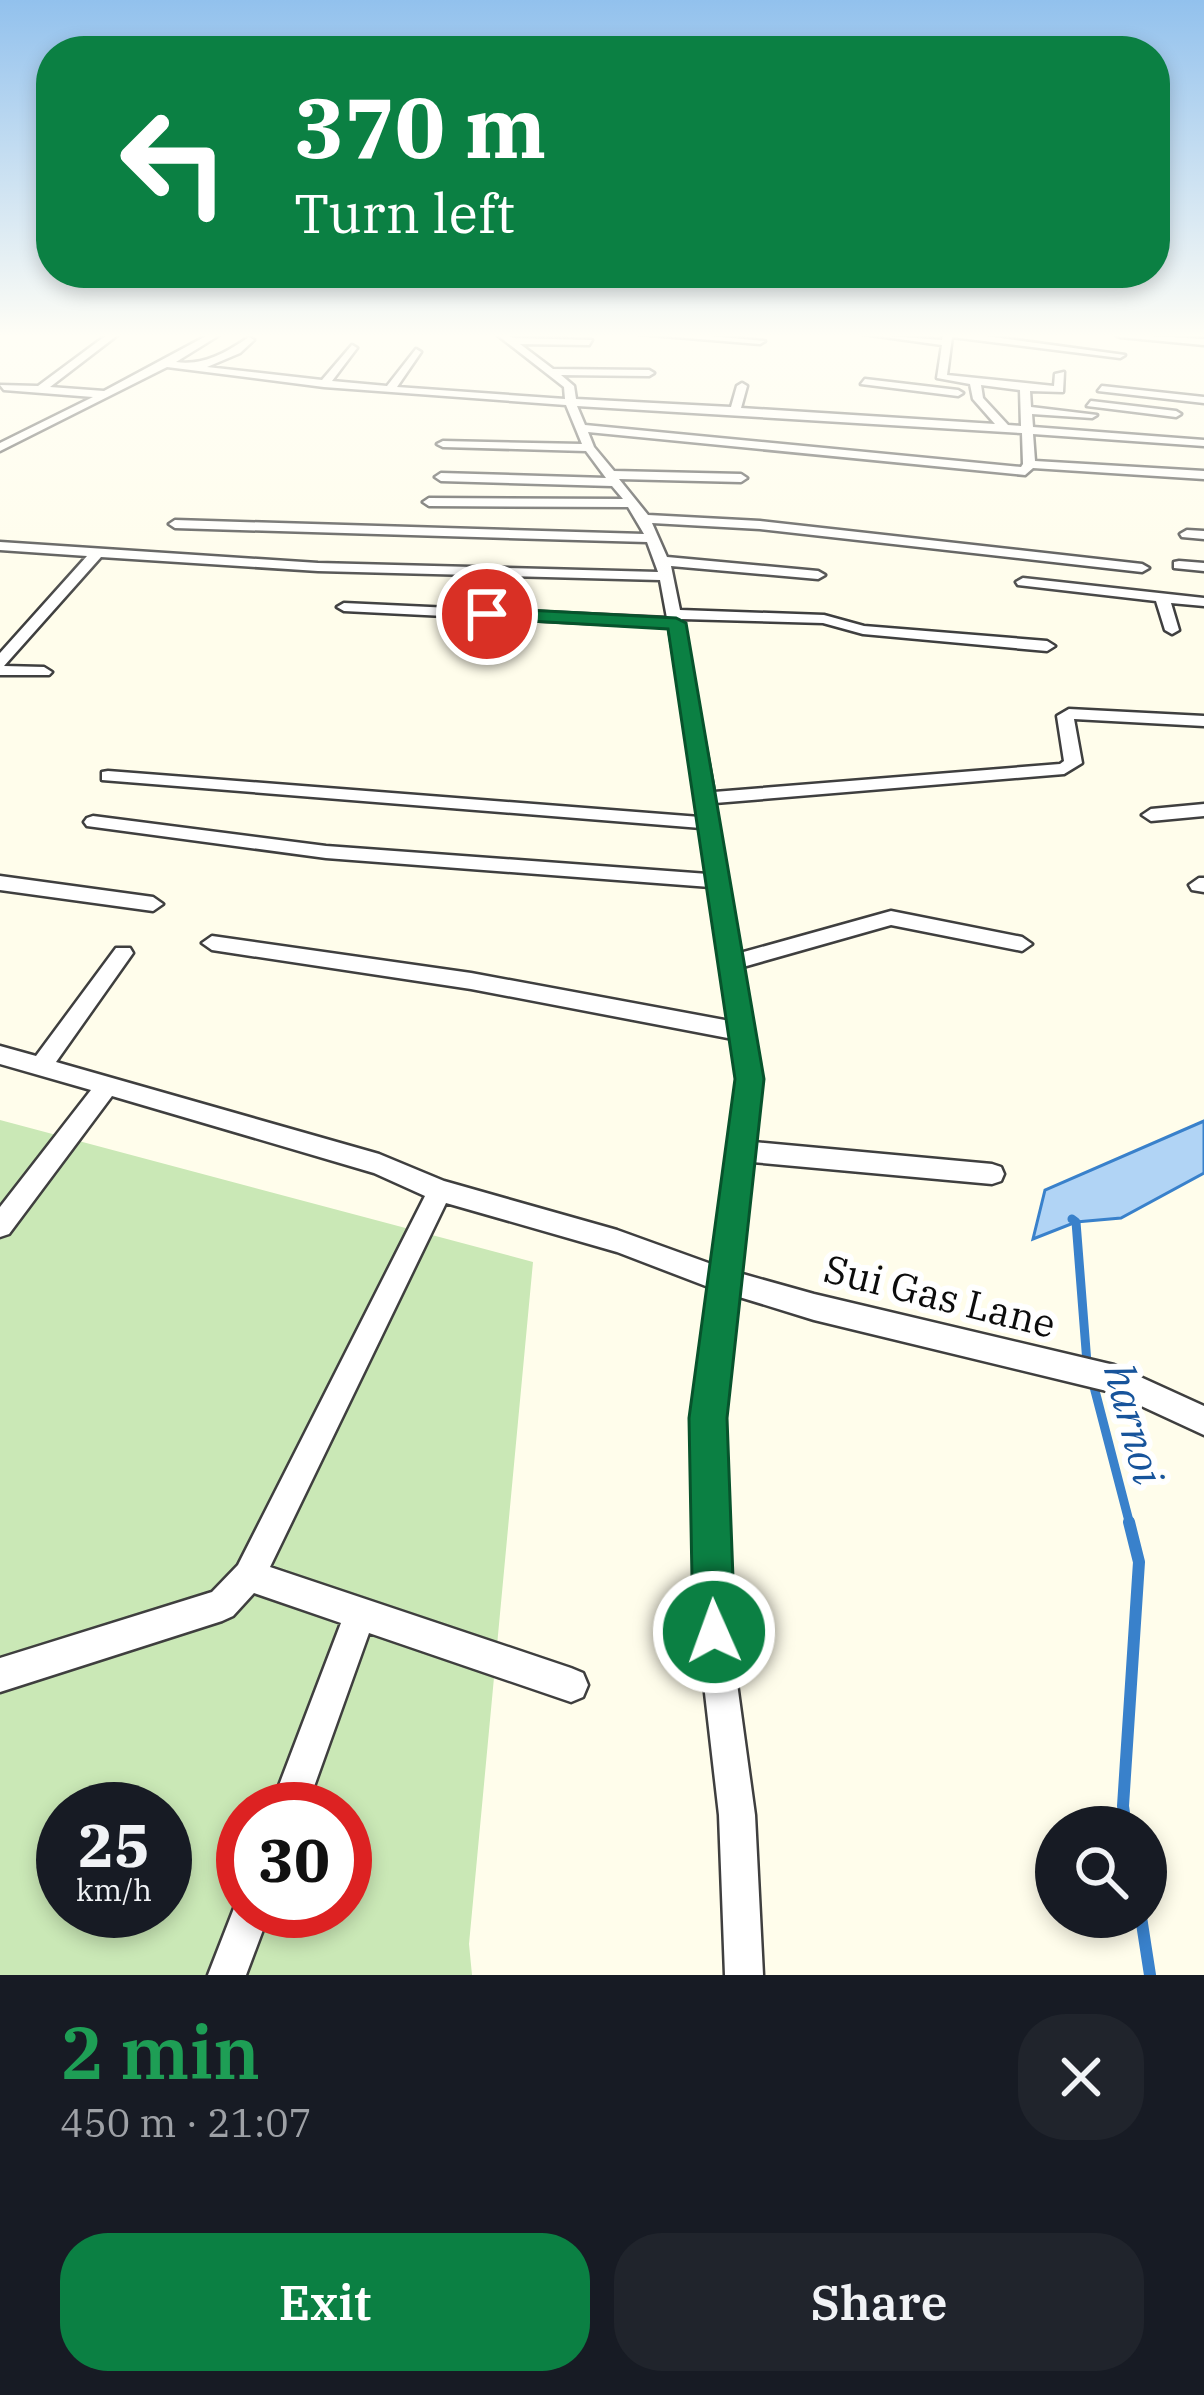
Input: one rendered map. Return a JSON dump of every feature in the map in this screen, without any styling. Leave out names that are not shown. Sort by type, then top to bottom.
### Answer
[{"type":"street","points":[[0,448],[44,426]]},
{"type":"street","points":[[580,426],[651,540],[676,619],[750,1079],[708,1418],[713,1608],[737,1815],[744,1975]]},
{"type":"street","points":[[990,426],[1204,442]]},
{"type":"street","points":[[1092,426],[1092,434]]},
{"type":"street","points":[[1177,426],[1178,441]]},
{"type":"street","points":[[443,444],[585,438],[1025,471],[1029,464],[1027,429]]},
{"type":"street","points":[[1029,464],[1204,475]]},
{"type":"street","points":[[441,477],[741,478]]},
{"type":"street","points":[[429,502],[818,575]]},
{"type":"street","points":[[175,524],[651,540]]},
{"type":"street","points":[[0,546],[95,555],[651,540],[760,525],[1142,568]]},
{"type":"street","points":[[1186,534],[1204,535]]},
{"type":"street","points":[[0,666],[95,555]]},
{"type":"street","points":[[1021,555],[1025,588],[1204,602]]},
{"type":"street","points":[[1178,565],[1204,567]]},
{"type":"street","points":[[1162,598],[1172,630]]},
{"type":"street","points":[[344,607],[676,619],[824,619],[863,630],[1047,646]]},
{"type":"street","points":[[0,666],[44,672]]},
{"type":"street","points":[[108,776],[705,811],[1064,769],[1073,763],[1066,716],[1070,714],[1204,721]]},
{"type":"street","points":[[1150,815],[1204,809]]},
{"type":"street","points":[[93,822],[238,843],[490,867],[717,881]]},
{"type":"street","points":[[0,883],[153,904]]},
{"type":"street","points":[[731,963],[890,918],[1022,944]]},
{"type":"street","points":[[212,943],[471,981],[742,1032]]},
{"type":"street","points":[[42,1066],[123,953]]},
{"type":"street","name":"Sui Gas Lane","points":[[0,1055],[379,1164],[440,1190],[617,1241],[722,1280],[1114,1379],[1204,1421]]},
{"type":"street","points":[[0,1226],[106,1087]]},
{"type":"street","points":[[740,1151],[992,1174]]},
{"type":"street","points":[[0,1676],[222,1605],[248,1576],[440,1190]]},
{"type":"street","points":[[248,1576],[571,1685]]},
{"type":"street","points":[[298,1782],[360,1614]]},
{"type":"street","points":[[227,1975],[241,1938]]},
{"type":"green space","points":[[0,1120],[533,1262],[469,1944],[472,1975],[0,1975]]},
{"type":"water","points":[[1204,1121],[1204,1173],[1121,1218],[1076,1222],[1033,1239],[1045,1190]]},
{"type":"waterway","name":"harnoi","points":[[1072,1219],[1076,1222],[1087,1363]]},
{"type":"waterway","name":"harnoi","points":[[1093,1383],[1130,1525]]},
{"type":"waterway","name":"harnoi","points":[[1123,1806],[1139,1562],[1129,1522]]},
{"type":"waterway","name":"harnoi","points":[[1144,1938],[1150,1975]]},
{"type":"route","points":[[487,614],[676,623],[750,1079],[708,1418],[714,1632]]}]
